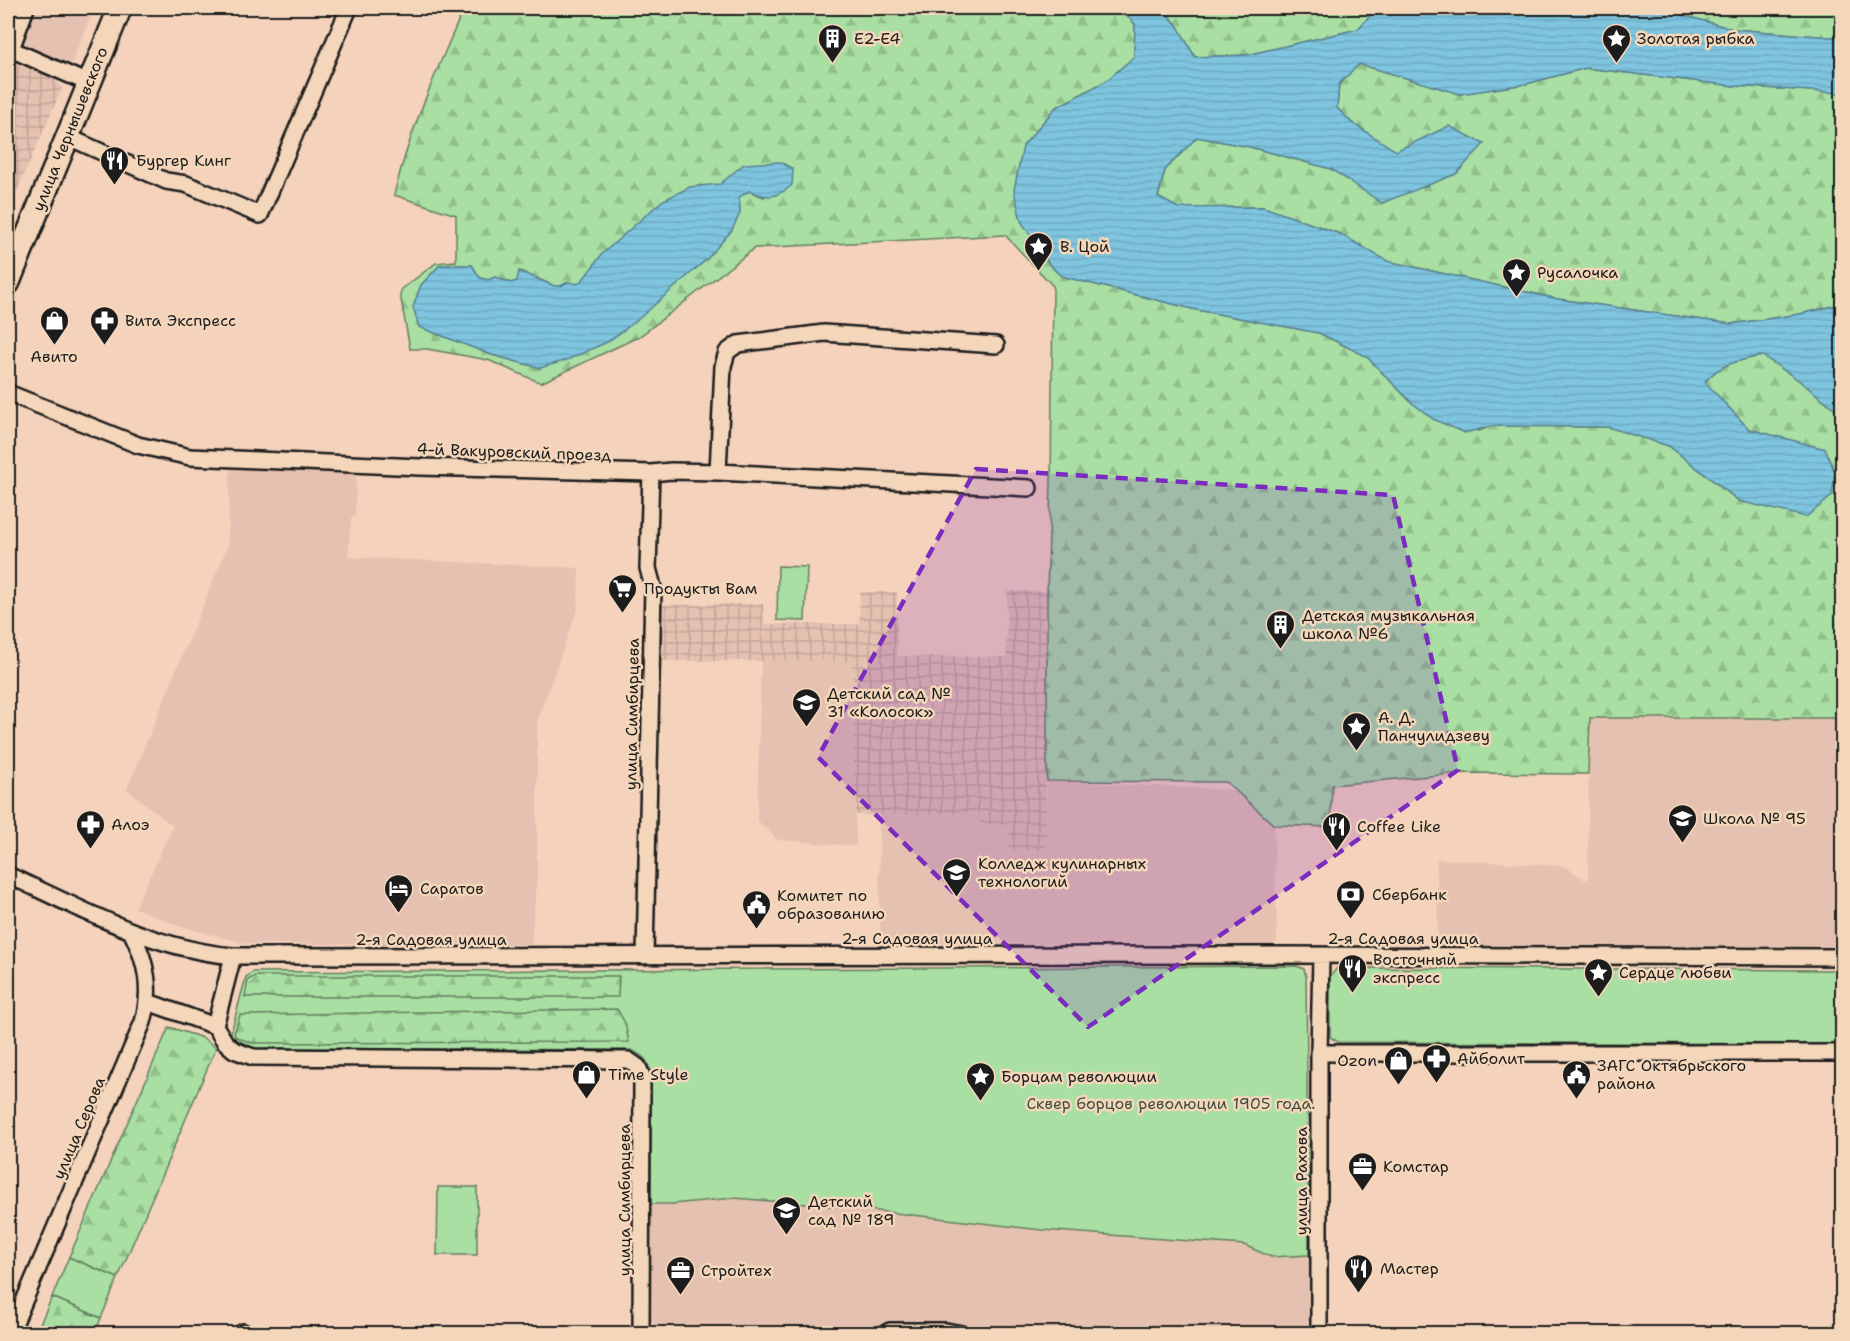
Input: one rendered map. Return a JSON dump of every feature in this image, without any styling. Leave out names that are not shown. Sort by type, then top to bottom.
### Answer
[{"type":"main road","name":"улица Чернышевского","points":[[8,283],[120,8]]},
{"type":"street","points":[[27,8],[9,49],[88,84]]},
{"type":"street","points":[[66,136],[166,180],[186,184],[260,215],[349,8]]},
{"type":"street","points":[[718,472],[723,366],[727,352],[738,344],[824,333],[996,345]]},
{"type":"street","name":"4-й Вакуровский проезд","points":[[8,393],[138,445],[190,457],[420,467],[651,473],[718,472],[1029,488]]},
{"type":"street","name":"улица Симбирцева","points":[[645,956],[654,587],[648,568],[651,473]]},
{"type":"street","name":"2-я Садовая улица","points":[[8,875],[132,933],[204,954],[233,956],[1842,957]]},
{"type":"street","name":"улица Серова","points":[[10,1334],[143,1022],[148,1002],[142,953],[132,933]]},
{"type":"street","points":[[148,1002],[215,1026],[233,956]]},
{"type":"street","name":"улица Рахова","points":[[1319,1334],[1321,956]]},
{"type":"street","name":"улица Симбирцева","points":[[215,1026],[225,1042],[234,1050],[253,1057],[628,1060],[638,1067],[642,1076],[641,1334]]},
{"type":"street","points":[[1319,1053],[1842,1053]]},
{"type":"street","points":[[884,1334],[890,1331],[946,1331],[962,1334]]},
{"type":"highlighted area","points":[[976,469],[1393,495],[1458,770],[1088,1027],[818,757]]},
{"type":"shaded area","points":[[30,8],[94,8],[71,64],[66,65],[19,46]]},
{"type":"shaded area","points":[[8,62],[55,78],[62,88],[8,212]]},
{"type":"shaded area","points":[[230,469],[356,473],[355,516],[351,518],[348,557],[579,568],[578,608],[537,721],[537,876],[531,944],[248,944],[179,926],[135,908],[173,826],[127,789],[228,545]]},
{"type":"shaded area","points":[[1007,591],[1047,591],[1046,851],[1008,850],[1009,824],[981,824],[981,813],[855,815],[852,661],[659,661],[662,605],[763,604],[764,624],[859,624],[860,592],[897,592],[897,656],[1006,657]]},
{"type":"shaded area","name":"Детский сад № 31 «Колосок»","points":[[761,661],[852,661],[856,846],[778,840],[757,820]]},
{"type":"shaded area","name":"Школа № 95","points":[[1589,718],[1842,718],[1842,946],[1438,945],[1437,859],[1564,866],[1588,882]]},
{"type":"shaded area","points":[[1047,781],[1237,790],[1274,825],[1277,940],[1275,943],[1272,945],[880,943],[879,814],[981,813],[1009,824],[1008,850],[1046,851]]},
{"type":"shaded area","points":[[734,1198],[843,1207],[1042,1230],[1244,1245],[1271,1257],[1309,1255],[1309,1321],[1305,1329],[1299,1332],[1001,1332],[951,1322],[888,1324],[872,1333],[661,1331],[651,1320],[651,1204]]},
{"type":"green space","points":[[464,8],[1120,8],[1135,24],[1134,57],[1106,81],[1055,108],[1023,146],[1049,264],[1061,276],[1197,310],[1319,333],[1366,356],[1411,402],[1479,431],[1492,426],[1608,427],[1669,446],[1739,501],[1825,449],[1749,429],[1704,382],[1724,366],[1763,356],[1842,414],[1842,718],[1590,718],[1588,774],[1462,773],[1332,785],[1330,827],[1274,825],[1226,782],[1047,781],[1047,591],[1051,484],[1053,286],[1005,235],[755,248],[640,336],[541,383],[488,360],[427,349],[410,349],[400,294],[402,289],[436,263],[456,261],[456,215],[394,195],[416,123]],"holes":[[[745,164],[764,197],[748,191],[739,197],[740,213],[708,258],[635,321],[607,342],[540,368],[492,355],[419,327],[421,285],[440,265],[472,265],[480,278],[488,280],[495,277],[511,283],[517,281],[520,271],[554,286],[561,286],[568,282],[577,284],[582,281],[603,254],[690,187],[720,185]]]},
{"type":"green space","points":[[1162,8],[1377,8],[1358,29],[1247,55],[1195,57],[1177,25]]},
{"type":"green space","points":[[1657,8],[1842,8],[1842,38],[1733,29]]},
{"type":"green space","points":[[1359,64],[1460,94],[1526,84],[1586,68],[1735,86],[1842,93],[1842,304],[1800,314],[1731,324],[1558,299],[1387,261],[1340,234],[1263,207],[1178,208],[1158,198],[1165,170],[1197,137],[1250,147],[1331,169],[1383,203],[1484,144],[1449,126],[1396,152],[1352,123],[1337,108],[1339,84]]},
{"type":"green space","points":[[778,566],[807,567],[805,621],[777,620]]},
{"type":"green space","name":"Сквер борцов революции 1905 года.","points":[[1297,966],[1304,969],[1306,976],[1309,1255],[1271,1257],[1244,1245],[1042,1230],[843,1207],[734,1198],[651,1204],[651,1074],[645,1059],[631,1050],[253,1048],[230,1036],[246,977],[253,972]]},
{"type":"green space","points":[[1337,968],[1842,970],[1842,1044],[1338,1042],[1330,1037],[1330,977]]},
{"type":"green space","points":[[255,976],[619,976],[618,997],[245,997],[248,980]]},
{"type":"green space","points":[[617,1009],[625,1023],[629,1042],[252,1043],[234,1034],[240,1015]]},
{"type":"green space","points":[[169,1027],[203,1038],[216,1048],[118,1278],[69,1257]]},
{"type":"green space","points":[[438,1187],[477,1187],[477,1255],[437,1255]]},
{"type":"green space","points":[[69,1257],[118,1278],[101,1318],[52,1297]]},
{"type":"green space","points":[[52,1297],[101,1318],[95,1333],[36,1333]]},
{"type":"water","points":[[1120,8],[1162,8],[1177,25],[1195,57],[1247,55],[1358,29],[1377,8],[1657,8],[1733,29],[1842,38],[1842,93],[1735,86],[1586,68],[1526,84],[1460,94],[1359,64],[1339,84],[1337,108],[1352,123],[1396,151],[1449,126],[1484,144],[1456,174],[1382,203],[1331,169],[1250,147],[1197,137],[1165,170],[1158,197],[1178,208],[1263,207],[1340,234],[1387,261],[1558,299],[1731,324],[1800,314],[1842,304],[1842,414],[1763,356],[1724,366],[1705,382],[1749,429],[1825,449],[1835,472],[1832,496],[1806,517],[1739,501],[1669,446],[1608,427],[1492,426],[1465,433],[1433,419],[1411,402],[1366,356],[1319,333],[1197,310],[1061,276],[1049,264],[1021,221],[1014,190],[1023,146],[1055,108],[1106,81],[1134,57],[1135,24]]},
{"type":"water","points":[[780,162],[793,169],[792,185],[776,195],[766,196],[749,191],[739,197],[740,213],[732,230],[708,258],[635,322],[607,342],[567,360],[540,368],[492,355],[419,327],[413,307],[421,285],[440,265],[472,265],[480,278],[488,280],[495,277],[511,283],[517,281],[519,271],[554,286],[561,286],[568,282],[577,284],[582,281],[602,254],[662,201],[690,187],[720,184],[744,164]]},
{"type":"place","name":"E2-E4","points":[[833,64]]},
{"type":"place","name":"Золотая рыбка","points":[[1616,64]]},
{"type":"place","name":"Бургер Кинг","points":[[115,186]]},
{"type":"place","name":"В. Цой","points":[[1039,272]]},
{"type":"place","name":"Русалочка","points":[[1516,298]]},
{"type":"place","name":"Авито","points":[[54,346]]},
{"type":"place","name":"Вита Экспресс","points":[[104,346]]},
{"type":"place","name":"Продукты Вам","points":[[623,614]]},
{"type":"place","name":"Детская музыкальная школа №6","points":[[1281,650]]},
{"type":"place","name":"Детский сад № 31 «Колосок»","points":[[806,728]]},
{"type":"place","name":"А. Д. Панчулидзеву","points":[[1357,752]]},
{"type":"place","name":"Школа № 95","points":[[1682,844]]},
{"type":"place","name":"Алоэ","points":[[90,850]]},
{"type":"place","name":"Coffee Like","points":[[1336,852]]},
{"type":"place","name":"Колледж кулинарных технологий","points":[[957,898]]},
{"type":"place","name":"Саратов","points":[[399,914]]},
{"type":"place","name":"Сбербанк","points":[[1351,920]]},
{"type":"place","name":"Комитет по образованию","points":[[756,930]]},
{"type":"place","name":"Восточный экспресс","points":[[1352,994]]},
{"type":"place","name":"Сердце любви","points":[[1598,998]]},
{"type":"place","name":"Айболит","points":[[1436,1084]]},
{"type":"place","name":"Ozon","points":[[1398,1086]]},
{"type":"place","name":"Time Style","points":[[587,1100]]},
{"type":"place","name":"ЗАГС Октябрьского района","points":[[1576,1100]]},
{"type":"place","name":"Борцам революции","points":[[980,1102]]},
{"type":"place","name":"Комстар","points":[[1362,1192]]},
{"type":"place","name":"Детский сад № 189","points":[[787,1236]]},
{"type":"place","name":"Мастер","points":[[1359,1294]]},
{"type":"place","name":"Стройтех","points":[[680,1296]]}]
